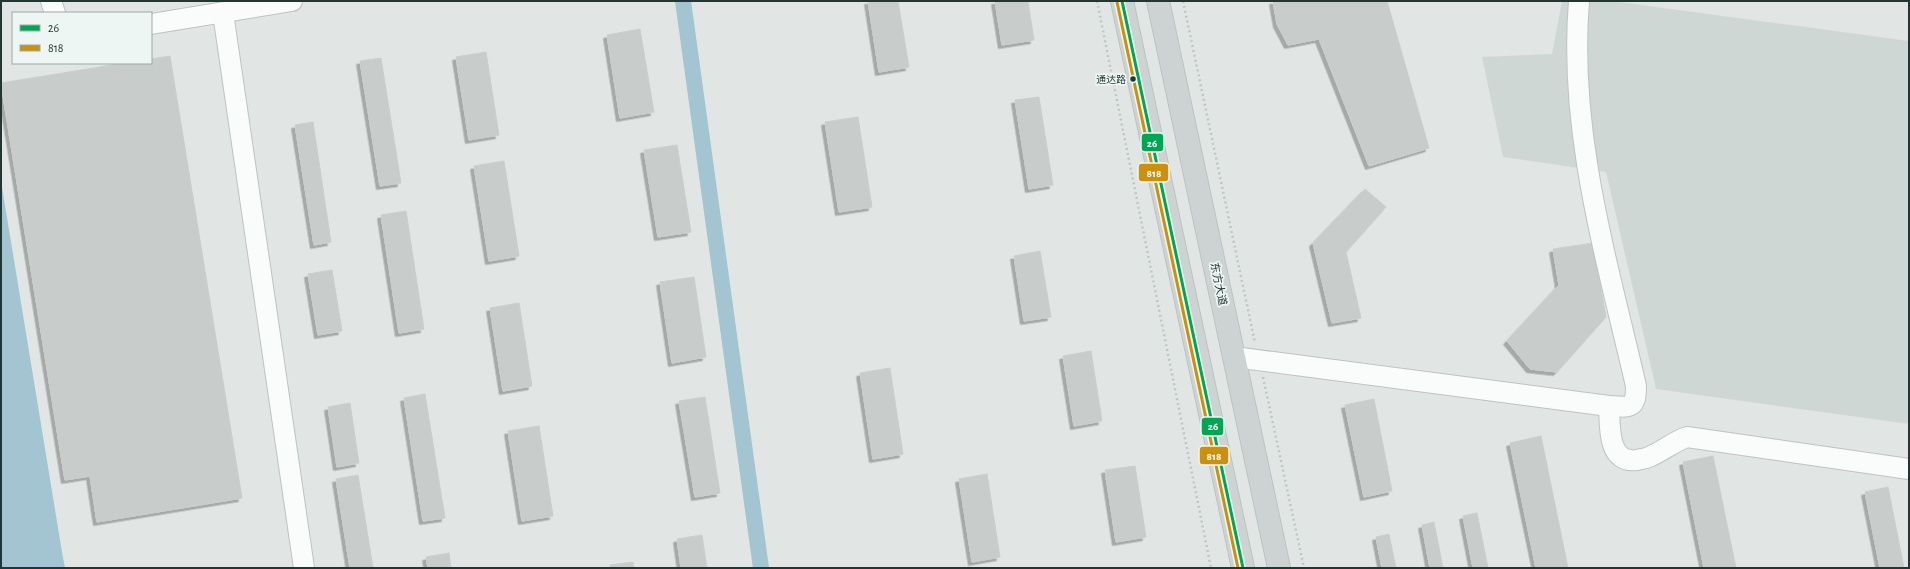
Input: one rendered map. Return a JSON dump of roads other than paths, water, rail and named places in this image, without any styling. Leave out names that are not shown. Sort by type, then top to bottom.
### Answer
[{"type":"main road","points":[[1122,1],[1243,568]]},
{"type":"main road","name":"东方大道","points":[[1158,1],[1279,568]]},
{"type":"street","points":[[52,1],[55,12]]},
{"type":"street","points":[[152,24],[292,1]]},
{"type":"street","points":[[1234,357],[1609,406],[1626,407],[1632,405],[1636,399],[1636,386],[1592,192],[1584,144],[1579,103],[1579,1]]},
{"type":"street","points":[[223,13],[304,568]]},
{"type":"street","points":[[1609,406],[1610,432],[1613,447],[1619,456],[1629,461],[1648,458],[1676,441],[1688,437],[1909,469]]},
{"type":"water","points":[[1,181],[62,552],[65,568],[1,568]]},
{"type":"waterway","points":[[683,1],[761,568]]},
{"type":"place","name":"通达路","points":[[1133,79]]}]
